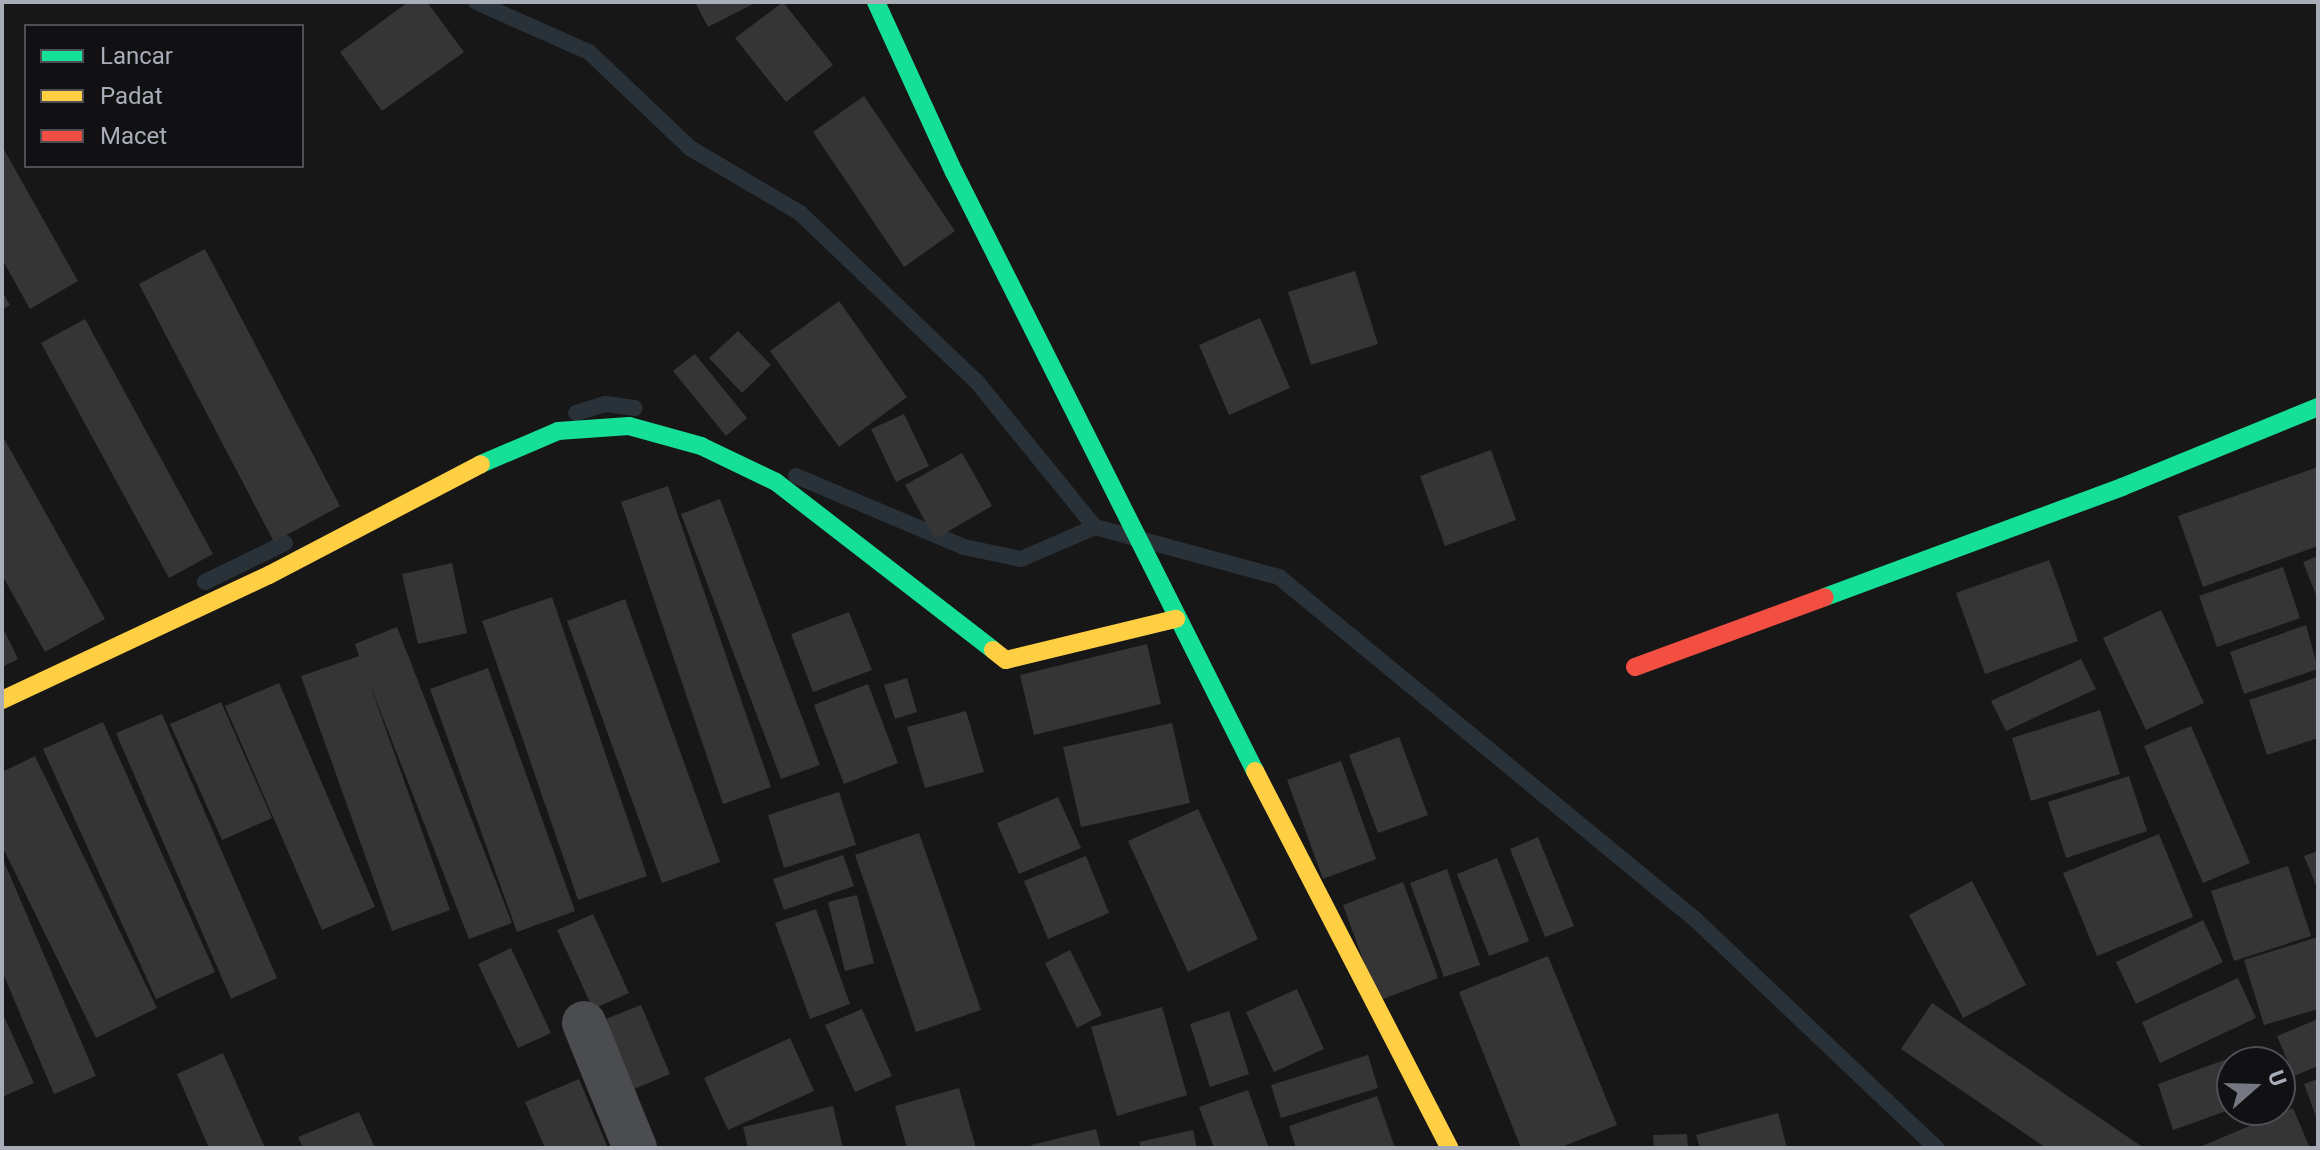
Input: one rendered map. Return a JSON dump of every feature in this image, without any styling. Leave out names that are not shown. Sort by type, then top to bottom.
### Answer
[{"type":"street","points":[[876,2],[954,172],[1176,619],[1450,1148]]},
{"type":"street","points":[[1635,667],[2122,487],[2318,407]]},
{"type":"street","points":[[2,700],[269,575],[499,454],[558,431],[629,426],[701,446],[776,482],[1006,660],[1176,619]]},
{"type":"street","points":[[584,1023],[635,1148]]},
{"type":"building","points":[[408,2],[427,2],[464,52],[382,111],[340,52]]},
{"type":"building","points":[[695,2],[757,2],[708,27]]},
{"type":"building","points":[[783,2],[833,65],[786,102],[735,38]]},
{"type":"building","points":[[864,96],[955,231],[904,267],[813,132]]},
{"type":"building","points":[[2,146],[78,281],[30,309],[2,259]]},
{"type":"building","points":[[205,249],[340,506],[274,542],[139,284]]},
{"type":"building","points":[[1355,271],[1378,344],[1311,365],[1288,292]]},
{"type":"building","points":[[2,291],[10,305],[2,310]]},
{"type":"building","points":[[839,301],[907,397],[839,447],[770,351]]},
{"type":"building","points":[[1260,318],[1290,388],[1229,415],[1199,345]]},
{"type":"building","points":[[85,319],[213,554],[169,578],[41,343]]},
{"type":"building","points":[[738,331],[771,365],[742,393],[709,358]]},
{"type":"building","points":[[695,354],[747,418],[726,436],[673,371]]},
{"type":"building","points":[[904,414],[929,466],[896,482],[871,429]]},
{"type":"building","points":[[2,435],[105,619],[45,652],[2,575]]},
{"type":"building","points":[[1491,450],[1516,520],[1445,546],[1420,476]]},
{"type":"building","points":[[962,453],[992,506],[935,539],[905,485]]},
{"type":"building","points":[[2318,467],[2318,546],[2203,587],[2178,516]]},
{"type":"building","points":[[668,486],[771,787],[723,804],[621,502]]},
{"type":"building","points":[[720,499],[820,765],[781,779],[681,514]]},
{"type":"building","points":[[2318,556],[2318,600],[2303,562]]},
{"type":"building","points":[[2049,560],[2078,641],[1985,674],[1956,593]]},
{"type":"building","points":[[452,563],[467,633],[418,644],[402,574]]},
{"type":"building","points":[[2283,567],[2300,618],[2217,647],[2199,596]]},
{"type":"building","points":[[552,597],[647,876],[578,900],[482,621]]},
{"type":"building","points":[[625,599],[720,862],[662,883],[567,621]]},
{"type":"building","points":[[2161,610],[2204,703],[2146,730],[2103,638]]},
{"type":"building","points":[[849,612],[872,670],[813,692],[791,634]]},
{"type":"building","points":[[2306,625],[2318,669],[2244,694],[2230,652]]},
{"type":"building","points":[[397,627],[512,923],[469,939],[369,682],[450,910],[392,931],[301,676],[359,656],[355,644]]},
{"type":"building","points":[[5,632],[18,659],[2,667],[2,634]]},
{"type":"building","points":[[1147,644],[1161,704],[1034,735],[1020,675]]},
{"type":"building","points":[[2081,659],[2096,689],[2006,731],[1991,701]]},
{"type":"building","points":[[488,668],[575,911],[517,932],[430,689]]},
{"type":"building","points":[[2318,677],[2318,738],[2267,755],[2249,700]]},
{"type":"building","points":[[907,678],[917,712],[895,719],[884,685]]},
{"type":"building","points":[[279,683],[375,907],[322,930],[225,706]]},
{"type":"building","points":[[868,684],[898,763],[844,784],[814,705]]},
{"type":"building","points":[[221,702],[272,818],[222,840],[170,724]]},
{"type":"building","points":[[2100,710],[2120,774],[2031,801],[2012,738]]},
{"type":"building","points":[[966,711],[984,772],[925,788],[907,727]]},
{"type":"building","points":[[162,714],[277,978],[231,999],[116,733]]},
{"type":"building","points":[[103,722],[215,972],[156,999],[43,749]]},
{"type":"building","points":[[1172,723],[1190,803],[1081,827],[1063,747]]},
{"type":"building","points":[[2191,726],[2250,863],[2203,883],[2144,746]]},
{"type":"building","points":[[1399,737],[1428,815],[1378,833],[1349,755]]},
{"type":"building","points":[[35,756],[157,1008],[96,1038],[2,846],[2,772]]},
{"type":"building","points":[[1341,761],[1376,859],[1323,879],[1287,780]]},
{"type":"building","points":[[2129,776],[2147,831],[2066,858],[2048,802]]},
{"type":"building","points":[[839,792],[856,845],[784,868],[768,815]]},
{"type":"building","points":[[1058,797],[1081,848],[1019,874],[997,823]]},
{"type":"building","points":[[1198,809],[1258,939],[1188,972],[1128,841]]},
{"type":"building","points":[[919,833],[981,1010],[916,1032],[855,855]]},
{"type":"building","points":[[2159,834],[2193,917],[2097,956],[2063,873]]},
{"type":"building","points":[[1538,837],[1574,926],[1545,937],[1510,849]]},
{"type":"building","points":[[2318,851],[2318,890],[2304,856]]},
{"type":"building","points":[[843,855],[854,886],[784,910],[773,879]]},
{"type":"building","points":[[1086,856],[1109,913],[1048,939],[1024,881]]},
{"type":"building","points":[[2,857],[96,1076],[54,1094],[2,971]]},
{"type":"building","points":[[1497,858],[1529,941],[1489,956],[1457,874]]},
{"type":"building","points":[[2288,866],[2311,936],[2234,961],[2211,891]]},
{"type":"building","points":[[1447,869],[1480,965],[1444,977],[1410,883]]},
{"type":"building","points":[[1972,881],[2026,985],[1963,1018],[1909,915]]},
{"type":"building","points":[[1403,882],[1438,978],[1378,1001],[1343,905]]},
{"type":"building","points":[[857,895],[874,963],[845,971],[828,902]]},
{"type":"building","points":[[816,909],[850,1004],[810,1019],[775,923]]},
{"type":"building","points":[[593,914],[629,993],[593,1009],[557,930]]},
{"type":"building","points":[[2203,920],[2223,962],[2136,1004],[2116,962]]},
{"type":"building","points":[[2318,937],[2318,1009],[2264,1025],[2244,960]]},
{"type":"building","points":[[511,948],[551,1033],[518,1048],[478,964]]},
{"type":"building","points":[[1070,950],[1102,1015],[1077,1028],[1045,963]]},
{"type":"building","points":[[1548,956],[1617,1125],[1559,1148],[1521,1148],[1459,992]]},
{"type":"building","points":[[2238,978],[2256,1018],[2160,1063],[2142,1022]]},
{"type":"building","points":[[1297,989],[1324,1049],[1274,1072],[1246,1012]]},
{"type":"building","points":[[1932,1003],[2144,1148],[2046,1148],[1901,1049]]},
{"type":"building","points":[[641,1005],[670,1074],[627,1092],[598,1022]]},
{"type":"building","points":[[1162,1007],[1187,1095],[1117,1116],[1091,1027]]},
{"type":"building","points":[[862,1009],[892,1076],[855,1092],[825,1025]]},
{"type":"building","points":[[1229,1011],[1249,1074],[1210,1087],[1190,1024]]},
{"type":"building","points":[[2,1012],[34,1083],[2,1097]]},
{"type":"building","points":[[2318,1019],[2318,1066],[2296,1075],[2296,1046],[2281,1046],[2277,1036]]},
{"type":"building","points":[[790,1038],[814,1091],[728,1130],[704,1078]]},
{"type":"building","points":[[223,1053],[265,1148],[209,1148],[177,1074]]},
{"type":"building","points":[[1368,1055],[1378,1088],[1281,1118],[1271,1085]]},
{"type":"building","points":[[2216,1063],[2216,1115],[2173,1130],[2158,1084]]},
{"type":"building","points":[[579,1079],[608,1148],[545,1148],[525,1102]]},
{"type":"building","points":[[2318,1079],[2318,1122],[2304,1084]]},
{"type":"building","points":[[959,1088],[976,1148],[907,1148],[895,1106]]},
{"type":"building","points":[[1248,1090],[1269,1148],[1214,1148],[1199,1107]]},
{"type":"building","points":[[1377,1096],[1395,1148],[1296,1148],[1289,1126]]},
{"type":"building","points":[[833,1106],[843,1148],[748,1148],[743,1127]]},
{"type":"building","points":[[359,1112],[375,1148],[303,1148],[298,1137]]},
{"type":"building","points":[[1778,1113],[1787,1148],[1700,1148],[1696,1135]]},
{"type":"building","points":[[2296,1115],[2309,1146],[2197,1148],[2250,1126],[2296,1126]]},
{"type":"building","points":[[1096,1129],[1101,1148],[1032,1148],[1031,1145]]},
{"type":"building","points":[[1193,1130],[1197,1148],[1141,1148],[1139,1142]]},
{"type":"building","points":[[1687,1134],[1688,1148],[1654,1148],[1653,1135]]},
{"type":"waterway","points":[[476,2],[589,52],[690,148],[800,213],[977,382],[1095,527],[1279,577],[1696,920],[1936,1148]]},
{"type":"waterway","points":[[576,413],[606,404],[635,408]]},
{"type":"waterway","points":[[796,476],[964,547],[1021,559],[1095,527]]},
{"type":"waterway","points":[[205,582],[285,543]]},
{"type":"traffic: fast","points":[[876,2],[954,172],[1255,771]]},
{"type":"traffic: fast","points":[[1825,597],[2122,487],[2318,407]]},
{"type":"traffic: fast","points":[[481,464],[558,431],[629,426],[701,446],[776,482],[993,650]]},
{"type":"traffic: slow","points":[[2,700],[269,575],[481,464]]},
{"type":"traffic: slow","points":[[993,650],[1006,660],[1176,619]]},
{"type":"traffic: slow","points":[[1255,771],[1450,1148]]},
{"type":"traffic: jam","points":[[1635,667],[1825,597]]}]
